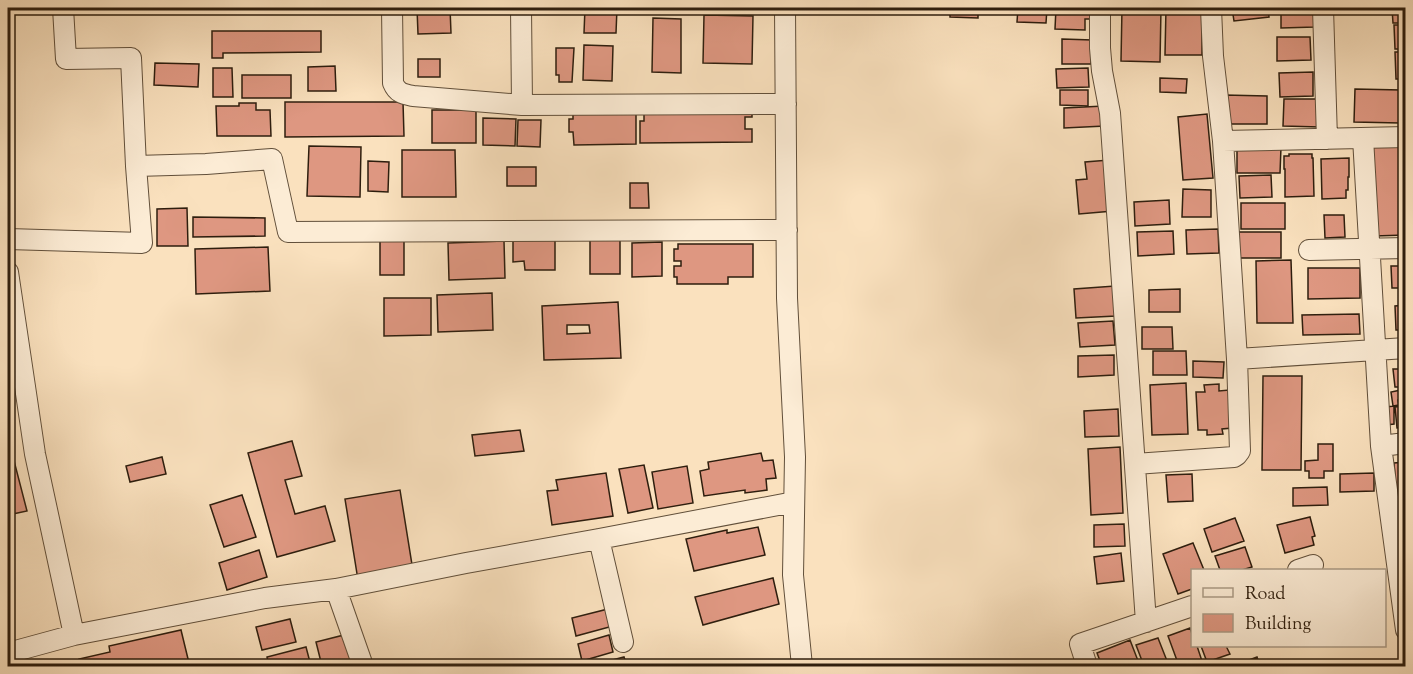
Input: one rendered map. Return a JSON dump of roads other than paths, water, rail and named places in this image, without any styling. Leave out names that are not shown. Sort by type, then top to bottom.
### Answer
[{"type":"street","points":[[8,239],[142,243],[131,58],[66,58],[63,8]]},
{"type":"street","points":[[392,8],[393,83],[396,90],[402,94],[522,105],[786,105]]},
{"type":"street","points":[[521,8],[522,105]]},
{"type":"street","points":[[785,8],[787,298],[795,457],[793,575],[802,666]]},
{"type":"street","points":[[1100,8],[1100,48],[1110,113],[1146,622]]},
{"type":"street","points":[[1135,464],[1234,457],[1240,451],[1237,359],[1223,141],[1213,56],[1211,8]]},
{"type":"street","points":[[1323,8],[1327,139]]},
{"type":"street","points":[[1223,141],[1406,137]]},
{"type":"street","points":[[1363,138],[1381,446],[1406,630]]},
{"type":"street","points":[[136,166],[272,159],[288,232],[787,230]]},
{"type":"street","points":[[1309,250],[1406,248]]},
{"type":"street","points":[[8,272],[35,454],[74,635]]},
{"type":"street","points":[[1237,359],[1406,348]]},
{"type":"street","points":[[1381,446],[1406,443]]},
{"type":"street","points":[[8,653],[74,635],[266,597],[336,589],[794,502]]},
{"type":"street","points":[[599,539],[623,642]]},
{"type":"street","points":[[336,589],[363,666]]},
{"type":"street","points":[[1087,666],[1080,644],[1191,606]]}]
